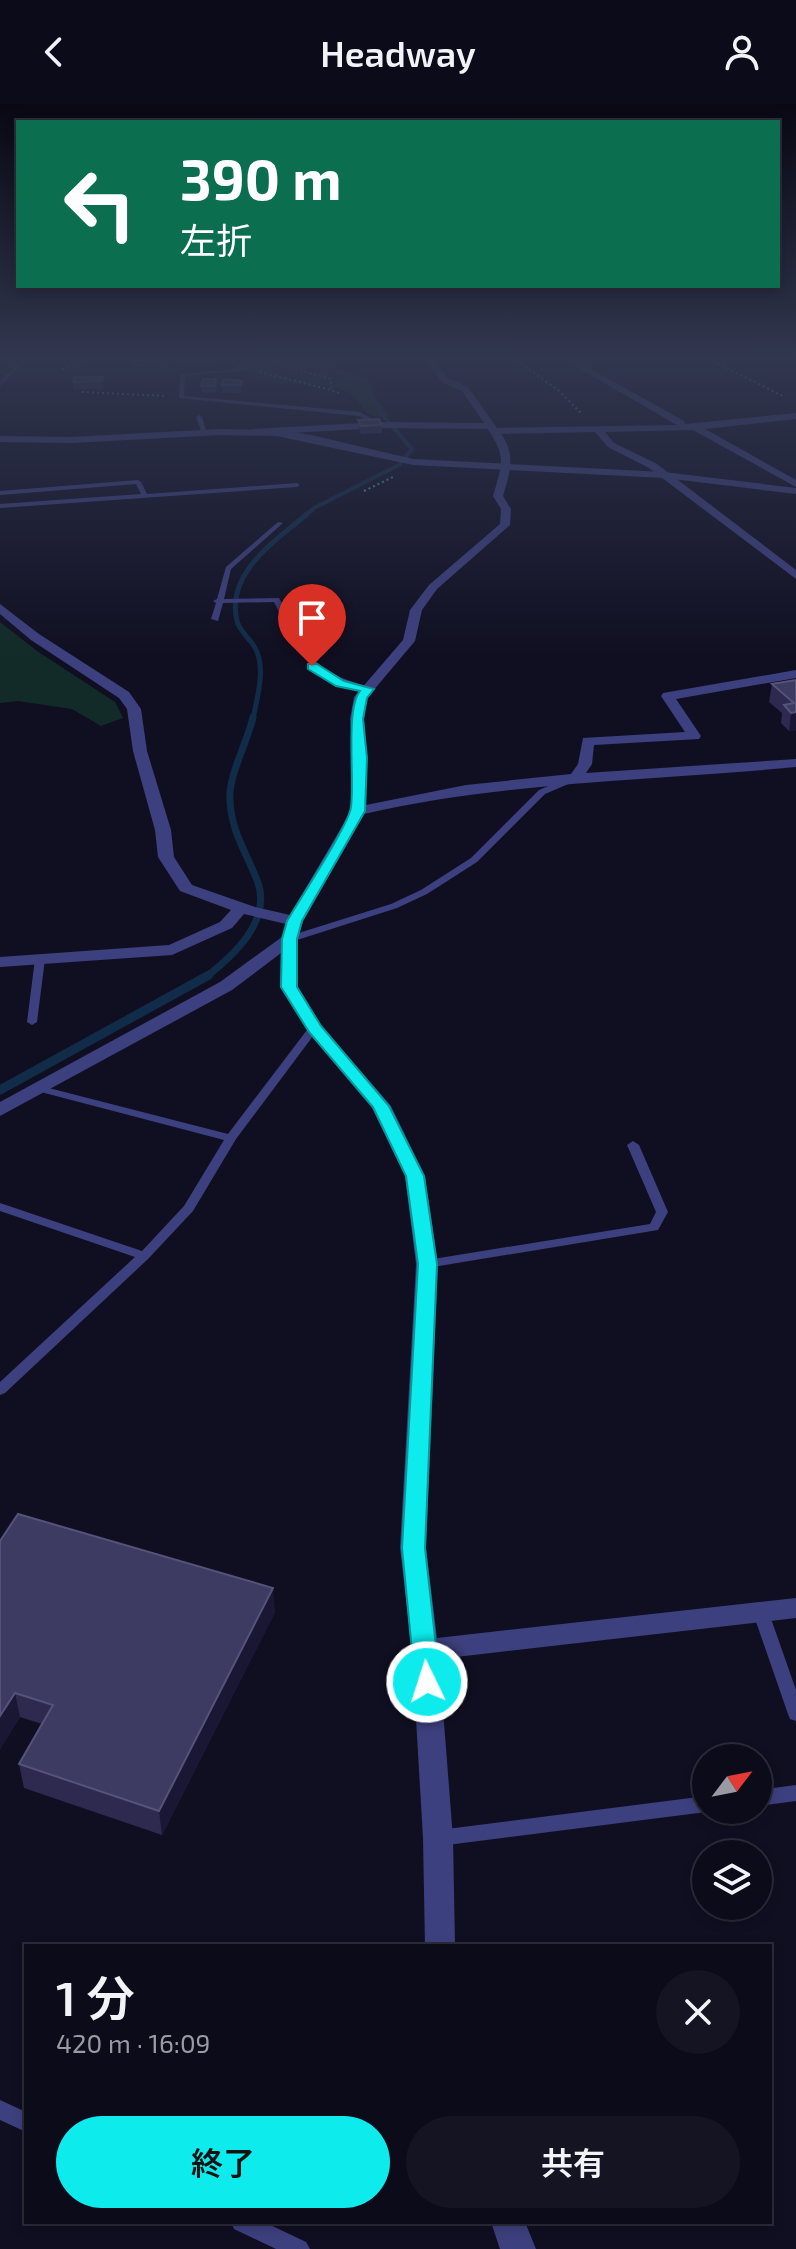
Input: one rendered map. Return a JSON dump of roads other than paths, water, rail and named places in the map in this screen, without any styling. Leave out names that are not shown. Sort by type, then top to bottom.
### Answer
[{"type":"street","points":[[379,455],[413,462],[664,475],[796,491]]},
{"type":"street","points":[[0,1110],[226,986],[292,930],[358,811],[360,758],[357,719],[361,697],[409,641],[416,610],[433,587],[505,525],[506,509],[498,496],[506,468],[506,455]]},
{"type":"street","points":[[629,455],[664,475],[796,576]]},
{"type":"street","points":[[743,455],[796,484]]},
{"type":"street","points":[[0,608],[35,637],[124,695],[134,709],[140,751],[163,830],[166,857],[186,888],[273,916],[292,930]]},
{"type":"street","points":[[577,777],[585,764],[588,741],[694,736],[668,696],[796,674]]},
{"type":"street","points":[[358,811],[397,801],[577,777],[796,763]]},
{"type":"street","points":[[0,962],[172,950],[226,925],[246,909]]},
{"type":"street","points":[[292,930],[289,987],[314,1028],[381,1106],[415,1176],[427,1264],[413,1548],[425,1650],[438,1838],[440,1944]]},
{"type":"street","points":[[425,1650],[796,1608]]},
{"type":"street","points":[[509,2224],[518,2249]]},
{"type":"lane","points":[[0,493],[138,482],[144,494]]},
{"type":"lane","points":[[0,506],[297,485]]},
{"type":"lane","points":[[215,619],[228,568],[280,523]]},
{"type":"lane","points":[[222,601],[276,600],[312,666],[341,684],[368,689]]},
{"type":"lane","points":[[292,930],[394,906],[424,892],[474,860],[542,792],[577,777]]},
{"type":"lane","points":[[32,1022],[40,959]]},
{"type":"lane","points":[[0,1390],[144,1256],[189,1208],[231,1138],[314,1028]]},
{"type":"lane","points":[[41,1089],[231,1138]]},
{"type":"lane","points":[[427,1264],[654,1227],[662,1212],[633,1145]]},
{"type":"lane","points":[[0,1207],[144,1256]]},
{"type":"lane","points":[[761,1613],[796,1714]]},
{"type":"lane","points":[[772,1796],[796,1793]]},
{"type":"lane","points":[[438,1838],[692,1806]]},
{"type":"lane","points":[[0,2110],[24,2121]]},
{"type":"lane","points":[[245,2224],[299,2249]]},
{"type":"waterway","points":[[305,516],[314,508],[399,465],[407,455]]},
{"type":"waterway","points":[[253,719],[260,663],[254,646],[237,621],[235,603],[239,587],[256,559],[307,514]]},
{"type":"waterway","points":[[207,976],[239,947],[260,909],[261,895],[257,880],[236,832],[230,800],[232,780],[253,717]]},
{"type":"waterway","points":[[0,1090],[207,976]]}]
